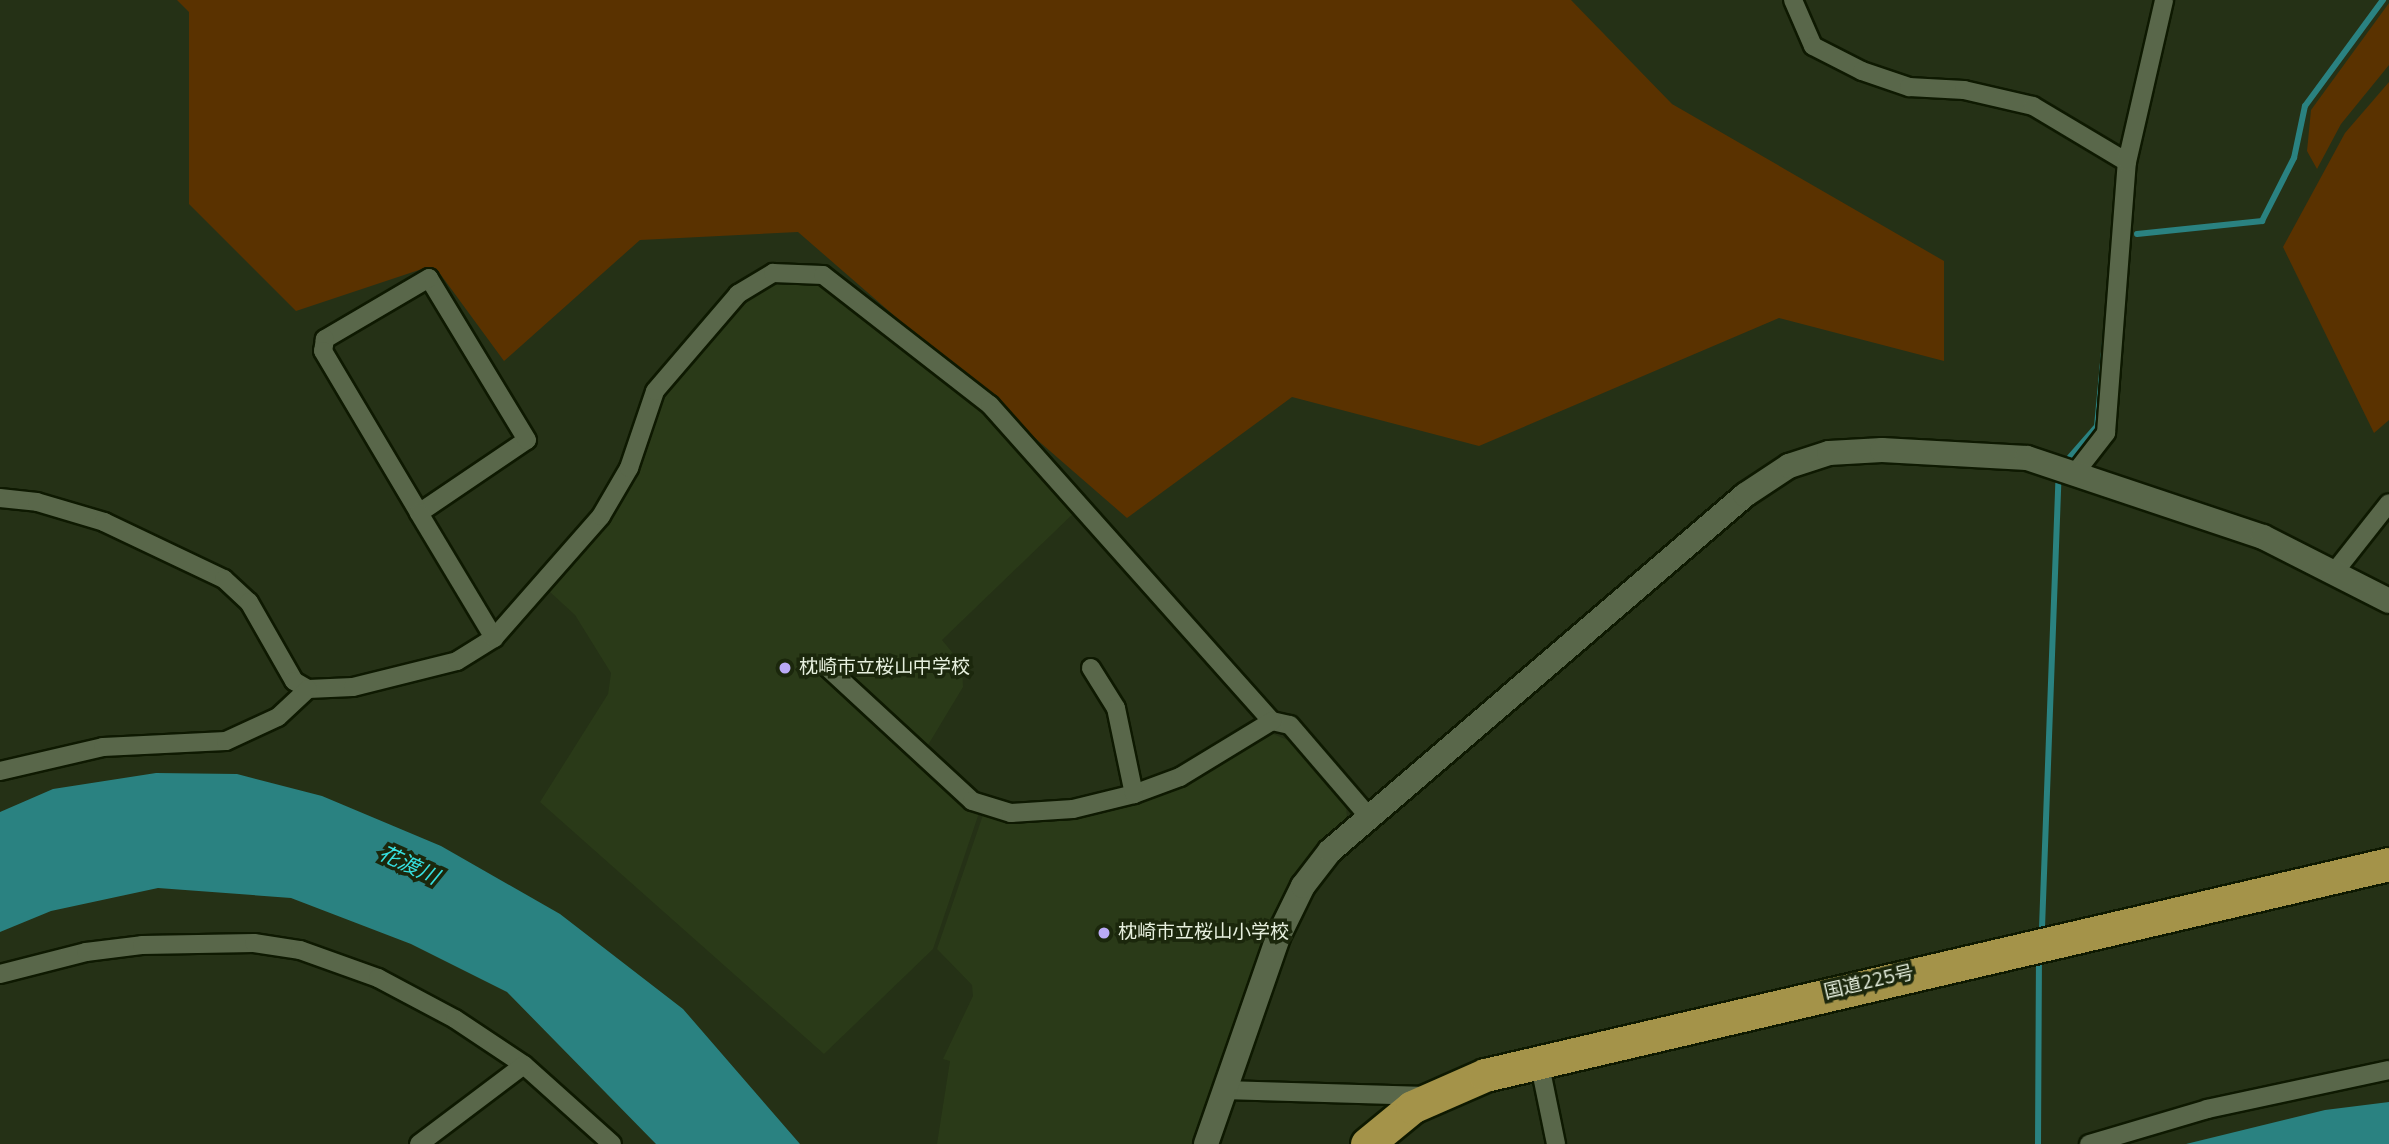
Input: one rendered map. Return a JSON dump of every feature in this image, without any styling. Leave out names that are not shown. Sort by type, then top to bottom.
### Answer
[{"type":"highway","name":"国道225号","points":[[1367,1144],[1412,1107],[1539,1061],[2389,864]]},
{"type":"street","points":[[1793,0],[1813,46],[1863,72],[1909,87],[1964,90],[2034,106],[2127,162]]},
{"type":"street","points":[[2075,472],[2106,433],[2127,162],[2164,0]]},
{"type":"street","points":[[0,498],[37,502],[104,522],[224,579],[249,602],[294,681],[308,689],[353,687],[457,661],[494,638],[617,492],[645,408],[669,370],[746,288],[773,274],[802,271],[853,293],[990,405],[1272,721],[1290,725],[1369,817]]},
{"type":"street","points":[[419,513],[527,440],[429,278],[325,339],[323,351],[419,513],[494,638]]},
{"type":"street","points":[[1206,1144],[1278,937],[1303,886],[1369,817],[1745,495],[1789,466],[1829,453],[1998,452],[2075,472],[2176,504],[2336,570],[2389,601]]},
{"type":"street","points":[[2336,570],[2389,503]]},
{"type":"street","points":[[828,668],[971,801],[1035,813],[1134,794],[1180,777],[1272,721]]},
{"type":"street","points":[[1091,668],[1116,708],[1134,794]]},
{"type":"street","points":[[0,771],[103,747],[226,741],[278,717],[308,689]]},
{"type":"street","points":[[0,974],[86,952],[142,945],[254,943],[300,950],[418,998],[524,1065],[612,1144]]},
{"type":"street","points":[[1539,1061],[1556,1144]]},
{"type":"street","points":[[419,1144],[524,1065]]},
{"type":"street","points":[[2089,1144],[2207,1109],[2389,1070]]},
{"type":"street","points":[[1224,1090],[1434,1097]]},
{"type":"shaded area","points":[[177,0],[1571,0],[1672,104],[1944,261],[1944,361],[1779,318],[1479,446],[1292,397],[1127,518],[798,232],[640,240],[504,361],[438,271],[425,268],[296,311],[189,204],[189,12]]},
{"type":"shaded area","points":[[2389,3],[2389,65],[2341,124],[2317,169],[2307,151],[2311,110]]},
{"type":"shaded area","points":[[2389,82],[2389,420],[2374,433],[2283,247],[2345,133]]},
{"type":"shaded area","name":"枕崎市立桜山中学校","points":[[780,279],[818,282],[983,406],[1078,509],[942,640],[962,664],[963,687],[916,765],[980,810],[933,949],[824,1054],[540,802],[608,694],[611,673],[575,615],[550,592],[619,503],[666,384],[745,295]]},
{"type":"shaded area","name":"枕崎市立桜山小学校","points":[[1273,734],[1295,743],[1346,805],[1347,819],[1304,861],[1271,917],[1191,1144],[937,1144],[950,1061],[943,1059],[973,996],[972,985],[937,949],[984,812],[1056,819],[1103,809]]},
{"type":"water","name":"花渡川","points":[[156,773],[237,774],[322,796],[441,846],[560,914],[683,1009],[800,1144],[656,1144],[507,992],[411,944],[291,898],[158,888],[51,911],[0,932],[0,812],[53,789]]},
{"type":"water","points":[[2389,1102],[2389,1144],[2186,1144],[2325,1110]]},
{"type":"waterway","points":[[2137,234],[2262,221],[2294,158],[2305,106],[2383,0]]},
{"type":"waterway","points":[[2070,457],[2097,426],[2115,236]]},
{"type":"waterway","points":[[2042,928],[2058,483]]},
{"type":"waterway","points":[[2038,1144],[2039,961]]},
{"type":"place","name":"枕崎市立桜山中学校","points":[[785,668]]},
{"type":"place","name":"枕崎市立桜山小学校","points":[[1104,933]]}]
